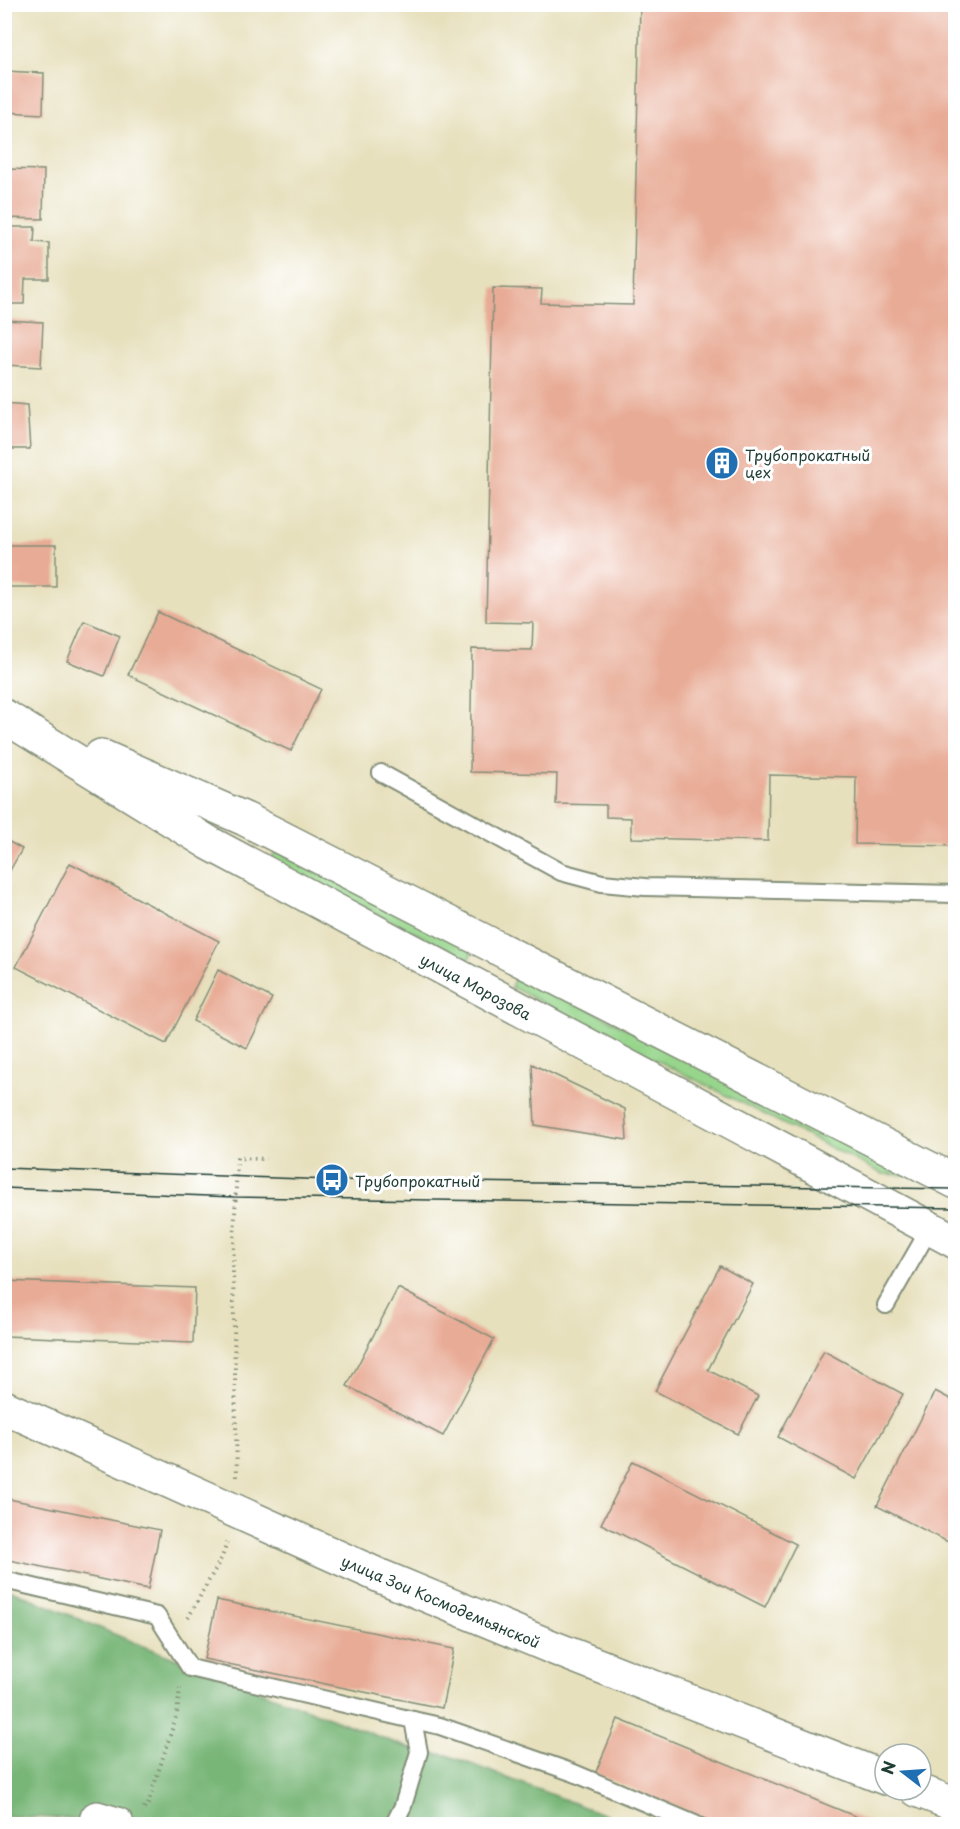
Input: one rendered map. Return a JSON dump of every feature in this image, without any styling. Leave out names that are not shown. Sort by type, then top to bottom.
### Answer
[{"type":"main road","name":"улица Морозова","points":[[4,714],[245,819],[956,1182]]},
{"type":"main road","name":"улица Морозова","points":[[4,714],[209,843],[943,1235]]},
{"type":"main road","name":"улица Зои Космодемьянской","points":[[4,1407],[380,1576],[554,1648],[873,1773]]},
{"type":"main road","points":[[933,1796],[956,1805]]},
{"type":"lane","points":[[381,773],[561,872],[602,883],[645,887],[956,894]]},
{"type":"lane","points":[[886,1305],[943,1235]]},
{"type":"lane","points":[[4,1580],[157,1616],[190,1668],[440,1726],[574,1773],[695,1824]]},
{"type":"lane","points":[[394,1824],[403,1806],[419,1752],[413,1720]]},
{"type":"green space","points":[[277,851],[475,946],[469,959],[277,866],[271,858]]},
{"type":"green space","points":[[518,972],[908,1175],[883,1174],[511,987]]},
{"type":"green space","points":[[4,1587],[135,1643],[419,1752],[447,1755],[629,1824],[209,1824],[5,1816]]},
{"type":"building","name":"Трубопрокатный цех","points":[[640,4],[956,4],[956,846],[855,844],[856,777],[769,775],[768,841],[631,838],[631,818],[606,817],[606,805],[556,804],[557,774],[470,772],[472,649],[532,650],[533,623],[486,622],[493,288],[542,289],[541,303],[633,305]]},
{"type":"building","points":[[4,71],[44,73],[43,114],[4,112]]},
{"type":"building","points":[[4,169],[44,170],[43,219],[4,218]]},
{"type":"building","points":[[5,227],[35,227],[34,242],[49,243],[49,279],[25,279],[24,304],[5,304]]},
{"type":"building","points":[[4,320],[43,322],[41,367],[4,365]]},
{"type":"building","points":[[4,403],[27,405],[30,449],[4,449]]},
{"type":"building","points":[[4,545],[56,545],[56,587],[4,587]]},
{"type":"building","points":[[158,612],[321,689],[291,751],[128,675]]},
{"type":"building","points":[[84,621],[120,636],[104,676],[67,661]]},
{"type":"building","points":[[4,839],[22,849],[4,881]]},
{"type":"building","points":[[70,863],[219,941],[166,1044],[16,967]]},
{"type":"building","points":[[218,970],[272,998],[247,1048],[193,1021]]},
{"type":"building","points":[[532,1064],[625,1109],[627,1140],[535,1125]]},
{"type":"building","points":[[720,1266],[753,1284],[708,1370],[758,1396],[738,1434],[655,1391]]},
{"type":"building","points":[[4,1281],[195,1288],[193,1343],[4,1336]]},
{"type":"building","points":[[398,1288],[494,1339],[443,1436],[347,1386]]},
{"type":"building","points":[[824,1351],[903,1394],[856,1479],[778,1437]]},
{"type":"building","points":[[935,1391],[956,1402],[956,1546],[877,1506]]},
{"type":"building","points":[[633,1461],[796,1544],[765,1607],[601,1524]]},
{"type":"building","points":[[4,1498],[160,1530],[148,1589],[4,1559]]},
{"type":"building","points":[[217,1600],[454,1649],[442,1708],[204,1659]]},
{"type":"building","points":[[618,1719],[874,1824],[718,1824],[595,1774]]},
{"type":"tram line","points":[[4,1168],[332,1180],[956,1189]]},
{"type":"tram line","points":[[4,1188],[234,1197],[956,1208]]},
{"type":"place","name":"Трубопрокатный цех","points":[[722,463]]},
{"type":"place","name":"Трубопрокатный","points":[[332,1180]]}]
